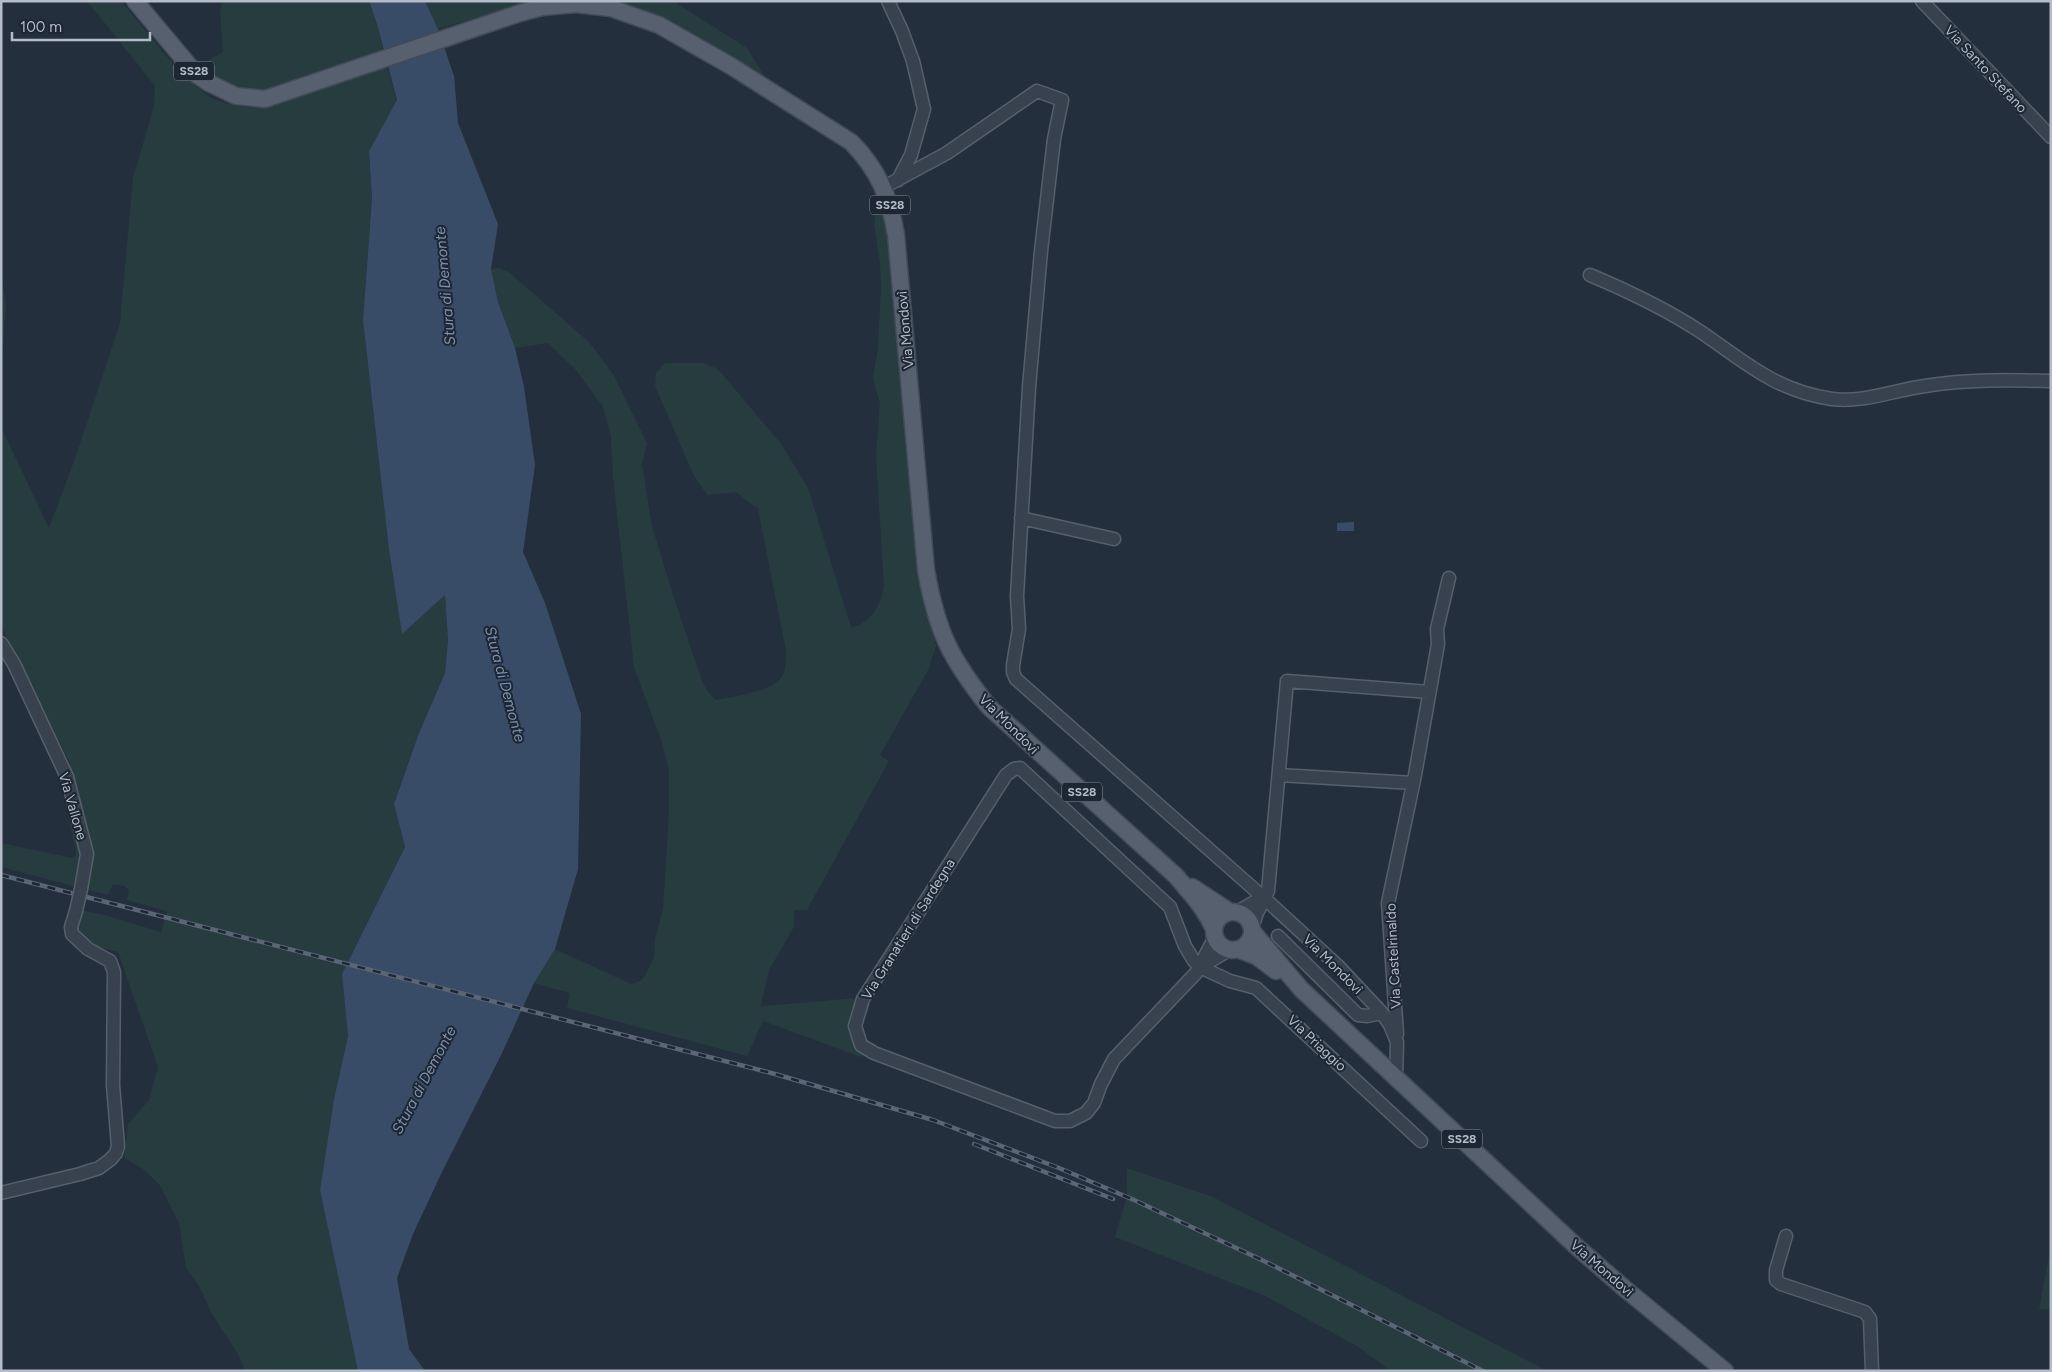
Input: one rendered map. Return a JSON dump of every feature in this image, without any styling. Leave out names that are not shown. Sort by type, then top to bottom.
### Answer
[{"type":"main road","name":"Via Mondovì","points":[[135,1],[197,74],[209,83],[236,96],[265,98],[527,11],[559,4],[611,8],[659,25],[731,66],[834,130],[864,155],[891,183],[892,211],[896,235],[926,570],[932,604],[939,628],[951,654],[968,681],[990,707],[1176,876],[1210,918],[1214,933]]},
{"type":"main road","name":"Via Mondovì","points":[[1176,876],[1233,912]]},
{"type":"main road","name":"SS28","points":[[1233,912],[1247,918],[1253,930]]},
{"type":"main road","points":[[1214,933],[1219,918],[1233,912]]},
{"type":"main road","name":"Via Mondovì","points":[[1253,930],[1301,989]]},
{"type":"main road","points":[[1234,950],[1249,943],[1253,930]]},
{"type":"main road","name":"SS28","points":[[1214,933],[1220,946],[1234,950]]},
{"type":"main road","name":"Via Mondovì","points":[[1234,950],[1256,956],[1301,989],[1577,1247],[1725,1371]]},
{"type":"street","points":[[888,1],[913,61],[924,109],[911,155],[891,183]]},
{"type":"street","name":"Via Santo Stefano","points":[[1922,1],[2051,137]]},
{"type":"street","points":[[891,183],[962,144],[1037,91],[1062,100],[1049,172],[1041,251],[1029,388],[1021,518],[1114,539]]},
{"type":"street","points":[[1590,275],[1632,293],[1701,332],[1758,373],[1782,385],[1830,399],[1853,400],[1926,386],[1974,380],[2051,381]]},
{"type":"street","name":"Via Mondovì","points":[[1021,518],[1017,596],[1019,629],[1013,672],[1016,679],[1264,897],[1338,966],[1382,1013],[1390,1025],[1397,1042],[1396,1077]]},
{"type":"street","name":"Via Castelrinaldo","points":[[1397,1042],[1388,903],[1413,783],[1438,644],[1437,629],[1449,578]]},
{"type":"street","name":"Via Vallone","points":[[1,643],[14,664],[67,777],[87,854],[81,889],[71,927],[72,934],[88,948],[110,961],[114,972],[113,1085],[118,1146],[111,1159],[99,1168],[1,1193]]},
{"type":"street","points":[[1253,930],[1268,890],[1288,681],[1429,692]]},
{"type":"street","name":"Via Granatieri di Sardegna","points":[[1200,967],[1185,946],[1170,907],[1020,768],[1014,769],[1006,775],[863,999],[855,1026],[861,1045],[874,1053],[1055,1120],[1070,1121],[1086,1113],[1094,1104],[1101,1084],[1114,1059],[1200,967],[1234,950]]},
{"type":"street","points":[[1278,775],[1413,783]]},
{"type":"street","points":[[1233,912],[1264,897]]},
{"type":"street","name":"Via Granatieri di Sardegna","points":[[1200,967],[1214,933]]},
{"type":"street","name":"Via Mondovì","points":[[1278,936],[1358,1015],[1367,1016],[1382,1013]]},
{"type":"street","name":"Via Priaggio","points":[[1200,967],[1230,981],[1256,988],[1280,1008],[1421,1141]]},
{"type":"street","points":[[1786,1236],[1776,1270],[1776,1280],[1781,1284],[1865,1312],[1870,1318],[1872,1371]]},
{"type":"green space","points":[[87,1],[121,1],[183,76],[208,96],[227,104],[245,107],[278,103],[387,66],[397,101],[369,151],[372,198],[363,320],[389,550],[402,633],[445,595],[448,640],[445,673],[419,733],[394,804],[405,847],[342,974],[348,1036],[334,1099],[320,1190],[358,1371],[245,1371],[238,1354],[212,1314],[200,1288],[186,1267],[179,1223],[160,1185],[143,1169],[124,1158],[128,1124],[149,1100],[158,1067],[118,952],[91,945],[78,936],[76,926],[80,910],[105,915],[161,932],[167,911],[127,900],[129,890],[125,886],[113,884],[108,895],[85,889],[91,853],[69,761],[1,626],[1,427],[49,528],[76,456],[120,323],[133,178],[154,106],[155,86]]},
{"type":"green space","points":[[222,1],[369,1],[384,53],[260,92],[222,85],[202,68],[205,62],[223,52],[220,12]]},
{"type":"green space","points":[[425,1],[538,1],[521,4],[438,29]]},
{"type":"green space","points":[[618,1],[673,1],[747,48],[767,80],[676,25],[657,15]]},
{"type":"green space","points":[[881,198],[888,245],[924,602],[936,646],[928,670],[880,755],[889,761],[807,910],[794,910],[794,927],[769,970],[761,1004],[761,1006],[857,998],[852,1015],[867,1054],[861,1057],[763,1021],[747,1056],[567,1008],[570,993],[534,983],[555,949],[631,984],[640,981],[646,974],[654,957],[655,939],[663,909],[669,810],[669,769],[661,740],[634,667],[613,478],[611,437],[603,407],[576,370],[548,343],[515,348],[498,302],[491,269],[499,268],[510,273],[589,342],[613,374],[647,443],[642,464],[652,526],[701,678],[706,689],[715,700],[750,693],[776,683],[784,672],[786,651],[758,509],[736,492],[707,495],[693,474],[655,386],[656,373],[665,363],[703,363],[718,369],[782,445],[808,488],[851,627],[864,622],[878,606],[884,586],[876,455],[880,404],[873,378],[878,348],[881,289],[880,263],[874,224],[876,210]]},
{"type":"green space","points":[[1,271],[6,305],[1,371]]},
{"type":"green space","points":[[71,803],[83,857],[77,887],[1,867],[1,843],[73,858],[76,855],[76,851],[67,810],[68,805]]},
{"type":"green space","points":[[1127,1168],[1213,1197],[1547,1371],[1391,1371],[1357,1346],[1263,1295],[1115,1237],[1127,1196]]},
{"type":"green space","points":[[2051,1246],[2051,1310],[2039,1309]]},
{"type":"water","name":"Stura di Demonte","points":[[369,1],[425,1],[438,29],[454,76],[458,123],[498,224],[491,269],[498,302],[515,348],[524,387],[535,465],[523,552],[545,603],[581,714],[578,869],[555,949],[534,983],[502,1053],[440,1176],[413,1234],[397,1278],[409,1349],[425,1371],[358,1371],[320,1190],[334,1099],[348,1036],[342,974],[405,847],[394,804],[419,733],[445,673],[448,640],[445,595],[402,634],[389,550],[363,320],[372,198],[369,151],[397,100]]},
{"type":"water","points":[[1354,522],[1354,531],[1337,531],[1337,523]]},
{"type":"railway","points":[[1,875],[775,1074],[933,1120],[1059,1168],[1134,1200],[1266,1262],[1483,1371]]},
{"type":"railway","points":[[974,1144],[1113,1199]]}]
